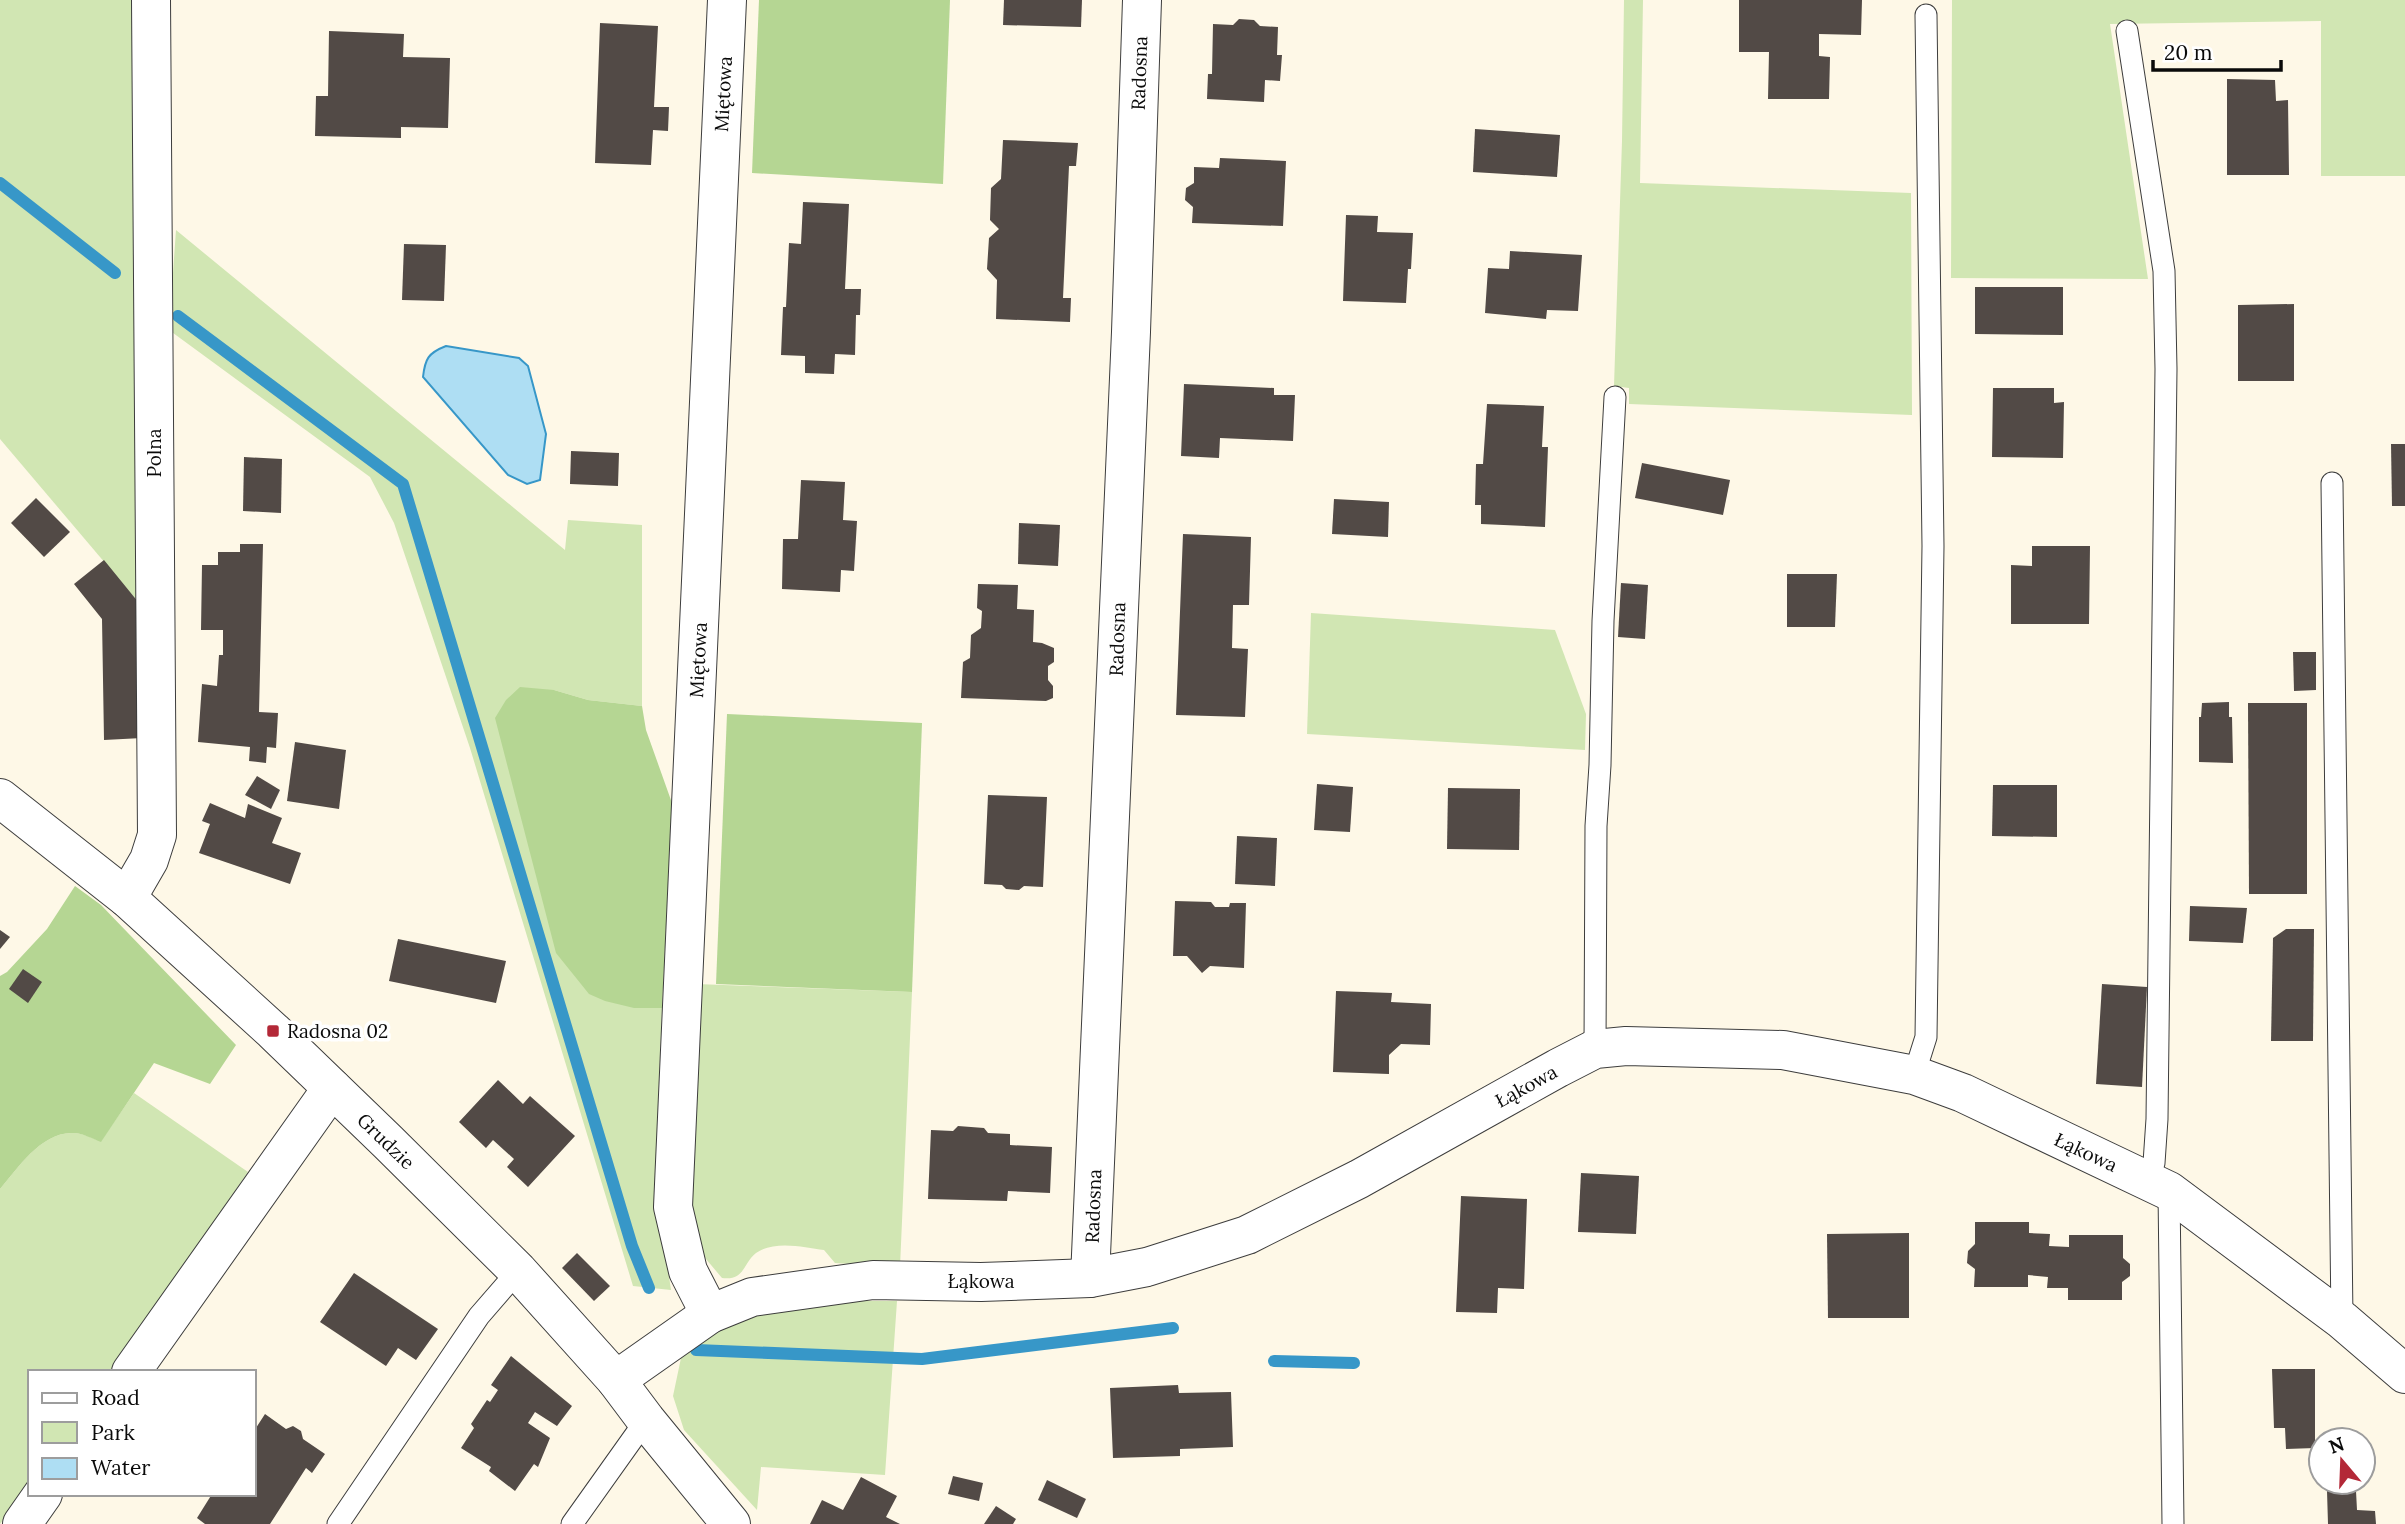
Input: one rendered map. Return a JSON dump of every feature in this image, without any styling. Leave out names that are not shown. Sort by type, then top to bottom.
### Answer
[{"type":"street","name":"Polna","points":[[127,898],[149,860],[157,835],[151,0]]},
{"type":"street","name":"Miętowa","points":[[710,1314],[688,1271],[673,1207],[727,0]]},
{"type":"street","name":"Radosna","points":[[1090,1279],[1131,332],[1142,0]]},
{"type":"street","name":"Grudzie","points":[[0,798],[127,898],[332,1088],[518,1271],[616,1380],[731,1524]]},
{"type":"street","name":"Łąkowa","points":[[616,1380],[710,1314],[752,1297],[873,1280],[981,1282],[1090,1279],[1147,1267],[1247,1235],[1359,1179],[1595,1049],[1626,1046],[1783,1050],[1914,1075],[1963,1093],[2158,1186],[2342,1320],[2405,1374]]},
{"type":"street","points":[[132,1370],[332,1088]]},
{"type":"street","points":[[22,1524],[42,1496]]},
{"type":"lane","points":[[1914,1075],[1926,1037],[1933,546],[1926,15]]},
{"type":"lane","points":[[2127,32],[2164,271],[2166,356],[2157,1119],[2154,1163],[2158,1186],[2173,1524]]},
{"type":"lane","points":[[1595,1049],[1597,826],[1603,621],[1615,397]]},
{"type":"lane","points":[[2332,484],[2342,1320]]},
{"type":"lane","points":[[338,1524],[478,1316],[518,1271]]},
{"type":"lane","points":[[572,1524],[646,1420]]},
{"type":"green space","points":[[0,0],[136,0],[139,603],[0,439]]},
{"type":"green space","points":[[759,0],[950,0],[943,184],[752,173]]},
{"type":"green space","points":[[1624,0],[1643,0],[1640,183],[1911,193],[1912,415],[1629,404],[1629,388],[1614,386]]},
{"type":"green space","points":[[1952,0],[2405,0],[2405,176],[2321,176],[2321,21],[2110,24],[2148,279],[1951,278]]},
{"type":"green space","points":[[176,230],[565,550],[568,520],[642,525],[642,706],[588,700],[554,690],[634,1008],[662,1008],[655,1181],[671,1290],[633,1286],[470,748],[394,523],[370,477],[169,330]]},
{"type":"green space","points":[[1311,613],[1555,630],[1586,714],[1585,750],[1307,734]]},
{"type":"green space","points":[[520,687],[554,690],[588,700],[642,706],[646,730],[672,803],[662,1008],[634,1008],[589,994],[556,953],[495,718],[506,700]]},
{"type":"green space","points":[[727,714],[922,723],[912,992],[716,984]]},
{"type":"green space","points":[[75,886],[101,905],[236,1045],[210,1084],[154,1063],[101,1142],[74,1133],[51,1138],[32,1152],[0,1189],[0,976],[7,972],[47,929]]},
{"type":"green space","points":[[696,984],[912,992],[900,1267],[835,1263],[824,1250],[780,1246],[763,1249],[752,1257],[735,1277],[722,1278],[695,1246],[688,1209]]},
{"type":"green space","points":[[134,1093],[248,1172],[111,1370],[28,1370],[28,1486],[0,1524],[0,1189],[32,1152],[51,1138],[74,1133],[101,1141]]},
{"type":"green space","points":[[845,1301],[897,1301],[885,1475],[761,1467],[757,1510],[684,1430],[673,1396],[681,1358],[708,1327],[758,1310]]},
{"type":"water","points":[[446,346],[519,358],[528,366],[546,434],[540,480],[527,484],[508,475],[423,377],[428,357]]},
{"type":"building","points":[[1004,0],[1082,0],[1081,27],[1003,25]]},
{"type":"building","points":[[1739,0],[1862,0],[1861,35],[1819,34],[1819,56],[1830,57],[1829,99],[1768,99],[1769,52],[1739,52]]},
{"type":"building","points":[[1239,19],[1254,20],[1260,26],[1278,27],[1277,55],[1282,55],[1280,81],[1265,80],[1264,102],[1207,99],[1208,74],[1212,74],[1213,24],[1233,25]]},
{"type":"building","points":[[600,23],[658,26],[654,107],[669,107],[668,131],[653,130],[651,165],[595,163]]},
{"type":"building","points":[[329,31],[404,34],[403,57],[450,58],[448,128],[401,127],[401,138],[315,136],[316,96],[328,96]]},
{"type":"building","points":[[2227,79],[2275,80],[2276,101],[2288,100],[2289,175],[2227,175]]},
{"type":"building","points":[[1475,129],[1560,135],[1557,177],[1473,172]]},
{"type":"building","points":[[1003,140],[1078,143],[1076,166],[1069,166],[1063,298],[1071,298],[1070,322],[996,319],[997,280],[987,269],[989,238],[999,229],[990,220],[991,188],[1001,179]]},
{"type":"building","points":[[1220,158],[1286,161],[1283,226],[1192,223],[1193,207],[1185,200],[1186,188],[1194,183],[1194,167],[1219,168]]},
{"type":"building","points":[[803,202],[849,204],[845,289],[861,289],[860,315],[856,315],[855,355],[835,354],[834,374],[805,373],[805,356],[781,355],[789,243],[801,244]]},
{"type":"building","points":[[1346,215],[1378,216],[1377,232],[1413,233],[1406,303],[1343,301]]},
{"type":"building","points":[[404,244],[446,245],[444,301],[402,300]]},
{"type":"building","points":[[1510,251],[1582,255],[1578,311],[1547,310],[1546,319],[1485,313],[1488,268],[1509,269]]},
{"type":"building","points":[[1975,287],[2063,287],[2063,335],[1975,334]]},
{"type":"building","points":[[2294,304],[2294,381],[2238,381],[2238,305]]},
{"type":"building","points":[[1184,384],[1274,388],[1274,395],[1295,395],[1293,441],[1220,438],[1219,458],[1181,456]]},
{"type":"building","points":[[1993,388],[2054,388],[2054,403],[2064,402],[2063,458],[1992,457]]},
{"type":"building","points":[[1487,404],[1544,406],[1542,447],[1548,447],[1545,527],[1481,524],[1481,505],[1475,505],[1476,464],[1483,464]]},
{"type":"building","points":[[2391,444],[2405,444],[2405,506],[2392,506]]},
{"type":"building","points":[[571,451],[619,453],[618,486],[570,484]]},
{"type":"building","points":[[244,457],[282,459],[281,513],[243,511]]},
{"type":"building","points":[[1642,463],[1730,480],[1723,515],[1635,498]]},
{"type":"building","points":[[801,480],[845,482],[843,520],[857,521],[854,571],[841,570],[840,592],[782,589],[783,539],[798,539]]},
{"type":"building","points":[[36,498],[70,532],[44,557],[11,523]]},
{"type":"building","points":[[1334,499],[1389,502],[1388,537],[1332,534]]},
{"type":"building","points":[[1019,523],[1060,525],[1058,566],[1018,564]]},
{"type":"building","points":[[1183,534],[1251,537],[1249,605],[1233,605],[1232,648],[1248,649],[1245,717],[1176,715]]},
{"type":"building","points":[[240,544],[263,544],[259,712],[278,713],[276,748],[267,747],[266,763],[249,761],[250,747],[198,742],[202,684],[217,686],[219,655],[223,655],[223,630],[201,630],[202,565],[218,565],[218,552],[240,552]]},
{"type":"building","points":[[2032,546],[2090,546],[2089,624],[2011,624],[2011,565],[2032,566]]},
{"type":"building","points":[[104,560],[139,603],[142,738],[104,740],[102,619],[74,584]]},
{"type":"building","points":[[1787,574],[1837,574],[1835,627],[1787,627]]},
{"type":"building","points":[[1621,583],[1648,585],[1645,639],[1618,637]]},
{"type":"building","points":[[978,584],[1018,585],[1017,609],[1034,610],[1033,642],[1054,648],[1054,662],[1048,666],[1048,680],[1053,686],[1053,698],[1046,701],[961,698],[963,662],[970,658],[971,635],[981,628],[982,611],[977,608]]},
{"type":"building","points":[[2293,652],[2316,652],[2316,690],[2294,691]]},
{"type":"building","points":[[2229,702],[2233,763],[2199,762],[2199,717],[2202,703]]},
{"type":"building","points":[[2248,703],[2307,703],[2307,894],[2249,894]]},
{"type":"building","points":[[295,742],[346,750],[339,809],[287,801]]},
{"type":"building","points":[[257,776],[280,790],[271,809],[245,795]]},
{"type":"building","points":[[1317,784],[1353,787],[1350,832],[1314,830]]},
{"type":"building","points":[[1993,785],[2057,785],[2057,837],[1992,836]]},
{"type":"building","points":[[1448,788],[1520,789],[1519,850],[1447,849]]},
{"type":"building","points":[[988,795],[1047,797],[1043,887],[1024,886],[1019,890],[984,884]]},
{"type":"building","points":[[210,803],[245,818],[248,804],[282,818],[272,843],[301,853],[290,884],[199,853],[210,824],[202,821]]},
{"type":"building","points":[[1237,836],[1277,838],[1275,886],[1235,884]]},
{"type":"building","points":[[1175,901],[1211,902],[1215,907],[1246,903],[1244,968],[1210,966],[1202,973],[1187,956],[1173,956]]},
{"type":"building","points":[[2190,906],[2247,908],[2243,943],[2189,941]]},
{"type":"building","points":[[2286,929],[2314,929],[2313,1041],[2271,1041],[2273,938]]},
{"type":"building","points":[[0,930],[10,937],[0,949]]},
{"type":"building","points":[[398,939],[506,961],[496,1003],[389,981]]},
{"type":"building","points":[[23,969],[42,982],[28,1003],[9,989]]},
{"type":"building","points":[[2102,984],[2147,987],[2142,1087],[2096,1084]]},
{"type":"building","points":[[1336,991],[1392,993],[1391,1002],[1431,1004],[1430,1045],[1401,1044],[1389,1055],[1389,1074],[1333,1072]]},
{"type":"building","points":[[498,1080],[523,1104],[530,1096],[575,1136],[528,1187],[507,1167],[514,1159],[493,1140],[486,1148],[459,1122]]},
{"type":"building","points":[[958,1126],[984,1128],[988,1133],[1010,1134],[1010,1145],[1052,1147],[1050,1193],[1008,1191],[1007,1201],[928,1199],[931,1130],[953,1131]]},
{"type":"building","points":[[1581,1173],[1639,1176],[1636,1234],[1578,1232]]},
{"type":"building","points":[[1461,1196],[1527,1199],[1524,1289],[1498,1288],[1497,1313],[1456,1312]]},
{"type":"building","points":[[1975,1222],[2029,1222],[2029,1233],[2050,1234],[2049,1246],[2069,1247],[2069,1235],[2123,1235],[2123,1258],[2130,1264],[2130,1276],[2122,1282],[2122,1300],[2068,1300],[2068,1288],[2047,1288],[2048,1277],[2028,1275],[2028,1287],[1974,1287],[1975,1269],[1967,1263],[1968,1251],[1975,1244]]},
{"type":"building","points":[[1909,1233],[1909,1318],[1828,1318],[1827,1234]]},
{"type":"building","points":[[577,1253],[610,1286],[594,1301],[562,1268]]},
{"type":"building","points":[[354,1273],[438,1329],[416,1360],[398,1348],[386,1366],[320,1322]]},
{"type":"building","points":[[511,1356],[572,1406],[557,1426],[535,1412],[528,1423],[550,1438],[538,1467],[534,1464],[515,1491],[489,1471],[491,1467],[461,1448],[474,1428],[471,1424],[487,1400],[490,1402],[498,1390],[491,1385]]},
{"type":"building","points":[[2272,1369],[2315,1369],[2315,1426],[2307,1426],[2307,1448],[2286,1449],[2285,1428],[2274,1428]]},
{"type":"building","points":[[1178,1385],[1179,1393],[1231,1392],[1233,1447],[1180,1449],[1180,1456],[1113,1458],[1110,1388]]},
{"type":"building","points":[[265,1414],[286,1429],[293,1426],[301,1431],[303,1439],[325,1454],[312,1473],[306,1468],[270,1524],[205,1524],[197,1518],[211,1496],[256,1496],[256,1428]]},
{"type":"building","points":[[953,1476],[983,1483],[979,1501],[948,1494]]},
{"type":"building","points":[[861,1477],[897,1496],[886,1517],[900,1524],[810,1524],[822,1500],[843,1510]]},
{"type":"building","points":[[1047,1480],[1086,1499],[1077,1518],[1038,1500]]},
{"type":"building","points":[[2327,1496],[2356,1496],[2357,1510],[2375,1511],[2376,1524],[2328,1524]]},
{"type":"building","points":[[996,1506],[1016,1519],[1013,1524],[984,1524]]},
{"type":"waterway","points":[[0,183],[115,273]]},
{"type":"waterway","points":[[178,316],[403,484],[632,1246],[649,1288]]},
{"type":"waterway","points":[[696,1350],[922,1359],[1173,1328]]},
{"type":"waterway","points":[[1274,1361],[1354,1363]]},
{"type":"place","name":"Radosna 02","points":[[273,1031]]}]
